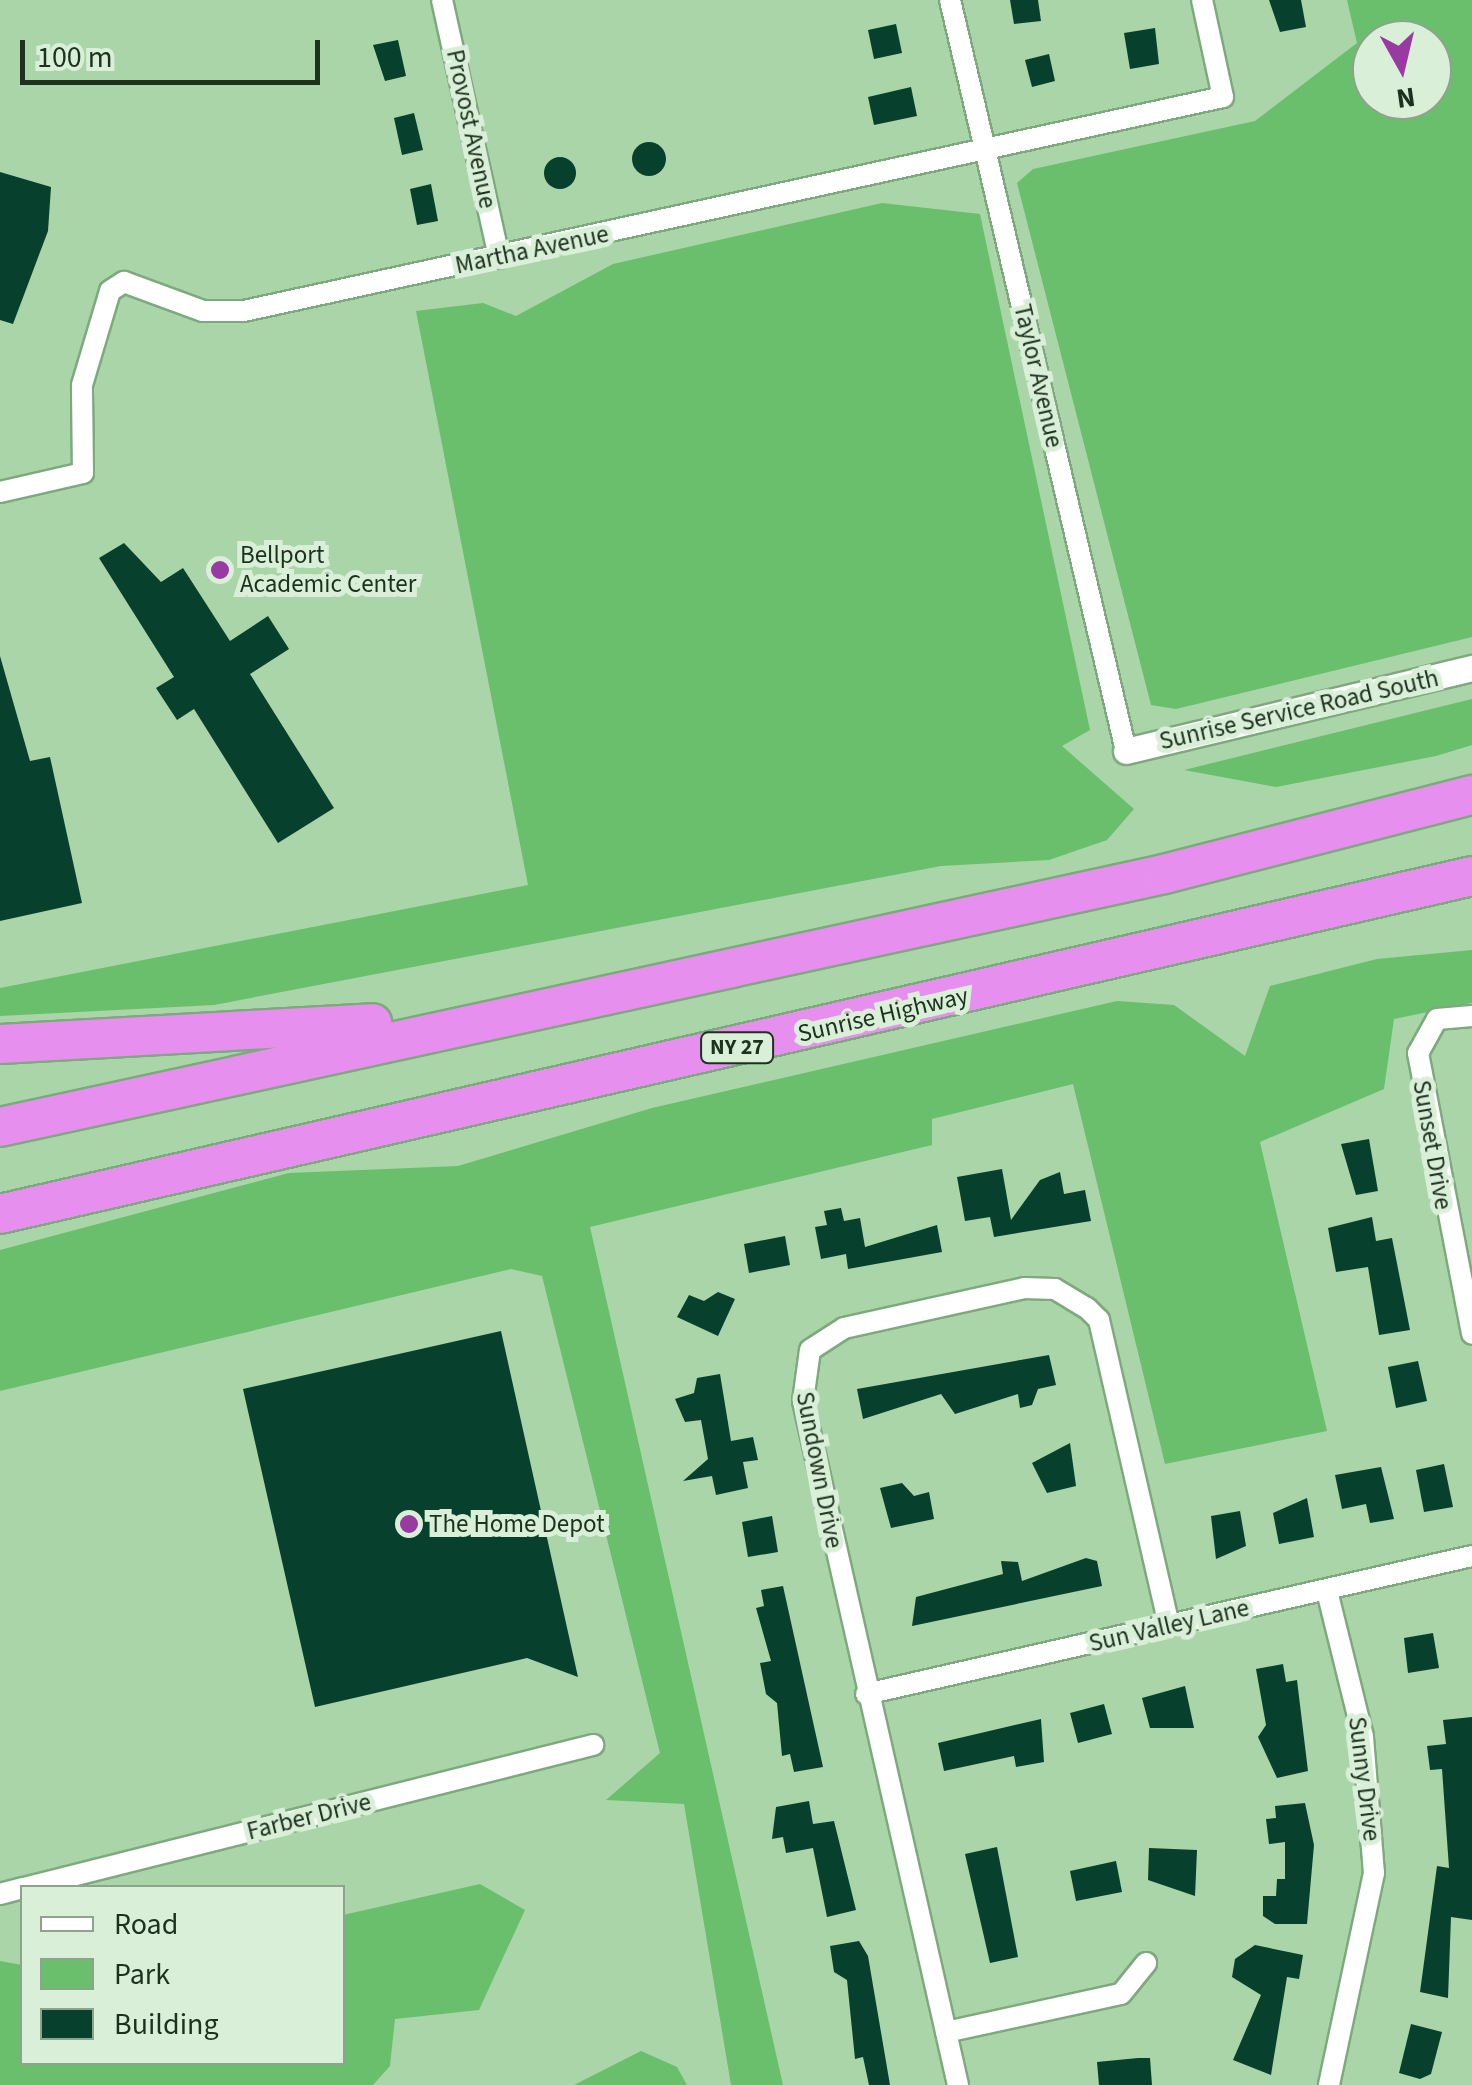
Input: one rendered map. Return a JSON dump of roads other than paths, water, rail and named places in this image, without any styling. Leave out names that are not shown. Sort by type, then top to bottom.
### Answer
[{"type":"highway","points":[[0,1126],[1164,874],[1472,795]]},
{"type":"highway","name":"Sunrise Highway","points":[[0,1214],[1472,876]]},
{"type":"highway","points":[[0,1044],[334,1027],[707,970]]},
{"type":"street","name":"Provost Avenue","points":[[442,0],[499,258]]},
{"type":"street","name":"Taylor Avenue","points":[[950,0],[1126,751]]},
{"type":"street","name":"Martha Avenue","points":[[0,492],[83,473],[82,386],[110,291],[124,282],[203,311],[244,310],[499,258],[1223,98],[1202,0]]},
{"type":"street","name":"Sunrise Service Road South","points":[[1126,751],[1472,668]]},
{"type":"street","name":"Sunset Drive","points":[[1472,1016],[1436,1019],[1423,1032],[1418,1070],[1472,1334]]},
{"type":"street","name":"Sundown Drive","points":[[958,2085],[866,1694],[801,1373],[830,1332],[999,1292],[1055,1289],[1099,1320],[1169,1626]]},
{"type":"street","name":"Sun Valley Lane","points":[[866,1694],[1472,1556]]},
{"type":"street","name":"Sunny Drive","points":[[1326,1591],[1363,1737],[1374,1873],[1330,2085]]},
{"type":"street","name":"Farber Drive","points":[[35,1885],[593,1745]]},
{"type":"street","points":[[946,2032],[1121,1994],[1146,1963]]},
{"type":"place","name":"Bellport Academic Center","points":[[220,570]]},
{"type":"place","name":"The Home Depot","points":[[409,1524]]}]
